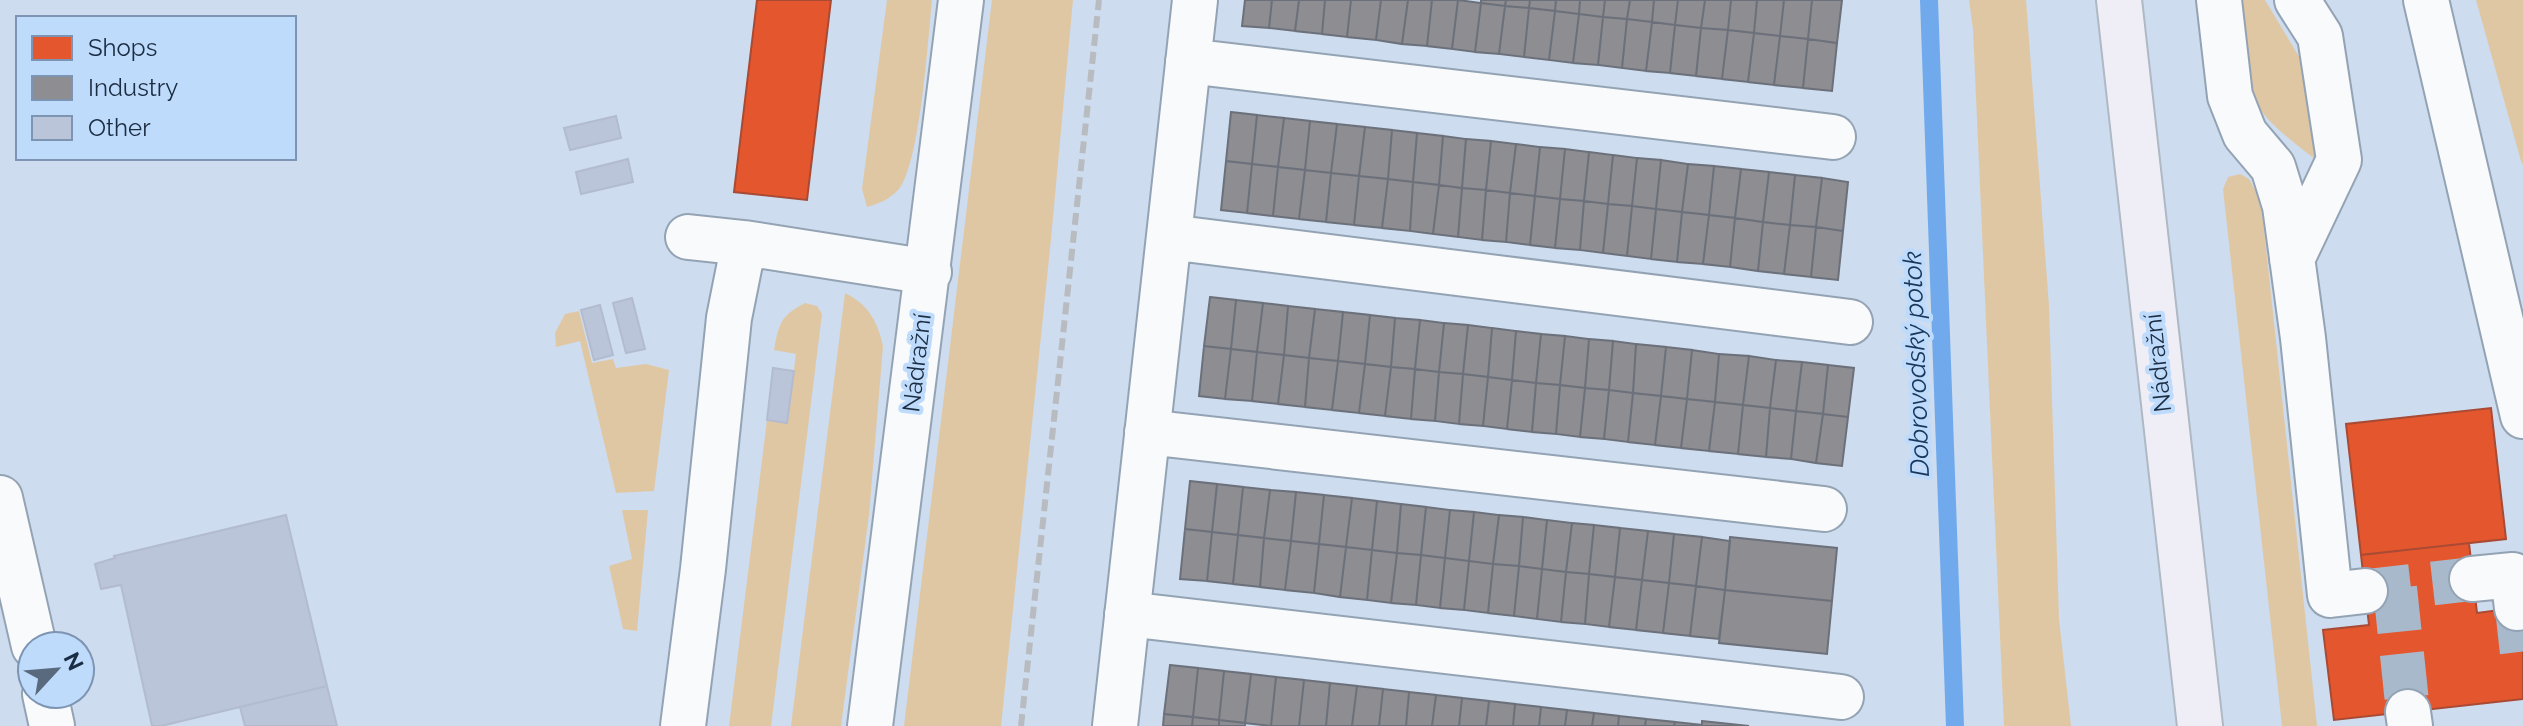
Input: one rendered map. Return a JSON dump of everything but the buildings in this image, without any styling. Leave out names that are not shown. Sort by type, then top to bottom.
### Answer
[{"type":"main road","name":"Nádražní","points":[[2119,0],[2200,726]]},
{"type":"street","name":"Nádražní","points":[[870,726],[961,0]]},
{"type":"street","points":[[1115,726],[1195,0]]},
{"type":"street","points":[[2219,0],[2230,96],[2245,134],[2273,167],[2285,206],[2303,338],[2330,595],[2365,591]]},
{"type":"street","points":[[2292,259],[2339,160],[2320,36],[2297,0]]},
{"type":"street","points":[[2426,0],[2523,416]]},
{"type":"street","points":[[1188,61],[1833,137]]},
{"type":"street","points":[[688,237],[929,272]]},
{"type":"street","points":[[1169,237],[1850,322]]},
{"type":"street","points":[[683,726],[729,318],[744,243]]},
{"type":"street","points":[[1147,432],[1824,509]]},
{"type":"street","points":[[0,498],[30,630]]},
{"type":"street","points":[[2472,579],[2513,575],[2517,608]]},
{"type":"street","points":[[1127,614],[1841,697]]},
{"type":"shaded area","points":[[887,0],[932,0],[918,128],[906,175],[892,196],[867,207],[862,189]]},
{"type":"shaded area","points":[[992,0],[1073,0],[1001,726],[904,726]]},
{"type":"shaded area","points":[[1969,0],[2026,0],[2049,306],[2059,619],[2071,726],[2004,726],[1973,29]]},
{"type":"shaded area","points":[[2237,0],[2265,0],[2304,65],[2318,162],[2278,129],[2253,96],[2246,70]]},
{"type":"shaded area","points":[[2476,0],[2523,0],[2523,165],[2521,161]]},
{"type":"shaded area","points":[[2240,174],[2249,179],[2261,201],[2317,726],[2282,726],[2223,189],[2228,177]]},
{"type":"shaded area","points":[[845,293],[871,315],[883,346],[869,515],[841,726],[791,726]]},
{"type":"shaded area","points":[[805,303],[817,306],[822,314],[771,726],[729,726],[767,420],[787,422],[796,354],[774,350],[782,322],[790,312]]},
{"type":"shaded area","points":[[579,311],[592,363],[613,359],[616,368],[646,364],[669,370],[654,491],[616,493],[580,341],[556,347],[555,333],[565,314]]},
{"type":"shaded area","points":[[622,510],[648,510],[637,631],[623,629],[609,566],[632,559]]},
{"type":"waterway","name":"Dobrovodský potok","points":[[1929,0],[1955,726]]},
{"type":"tunnel","points":[[2367,591],[2472,579]]},
{"type":"tunnel","points":[[2395,588],[2408,712]]},
{"type":"tunnel","points":[[2517,608],[2523,662]]},
{"type":"railway","points":[[1021,726],[1099,0]]}]
